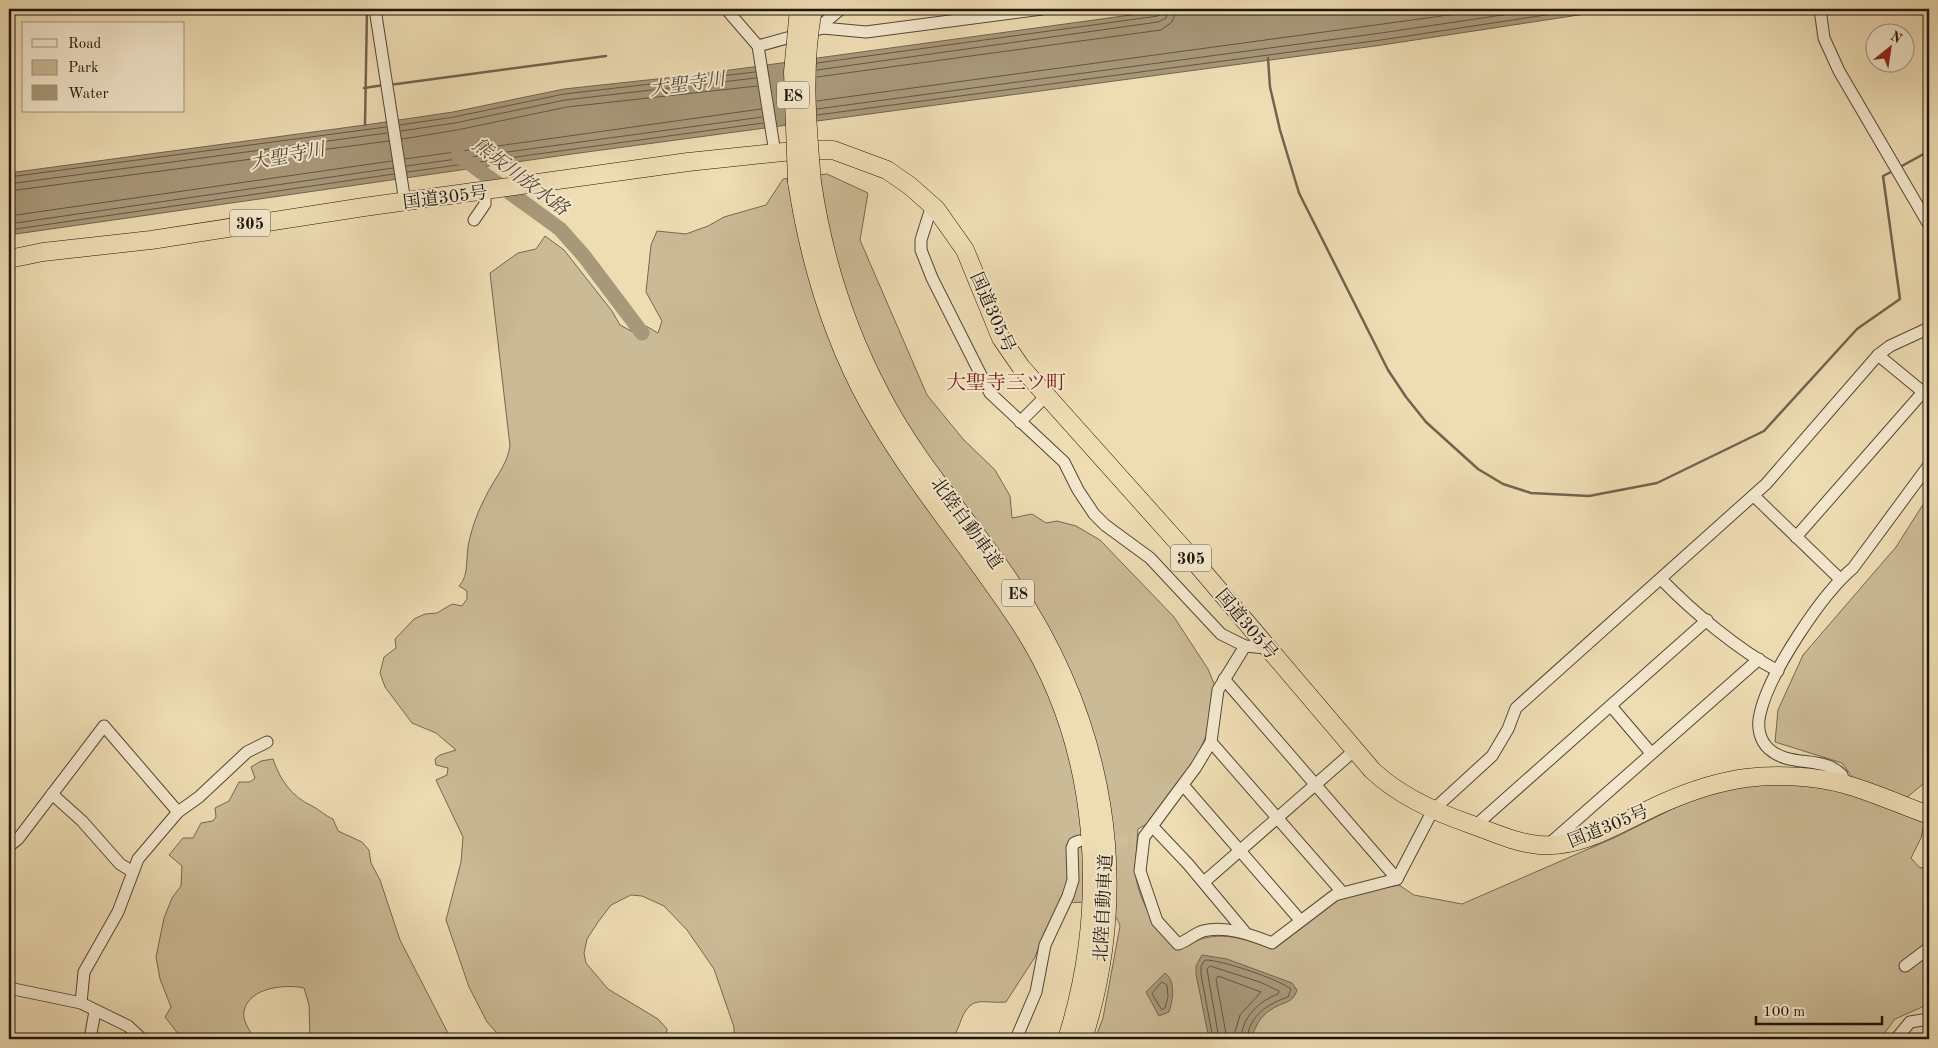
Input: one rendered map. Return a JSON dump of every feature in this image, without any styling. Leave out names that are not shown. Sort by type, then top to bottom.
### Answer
[{"type":"highway","name":"北陸自動車道","points":[[799,9],[792,72],[812,262],[823,296],[851,368],[889,437],[980,564],[1025,631],[1058,698],[1078,762],[1090,823],[1093,884],[1088,952],[1083,983],[1067,1039]]},
{"type":"highway","name":"北陸自動車道","points":[[813,9],[807,77],[805,182],[818,221],[836,291],[852,334],[881,396],[920,459],[991,554],[1056,656],[1085,732],[1101,800],[1108,882],[1103,952],[1098,986],[1083,1039]]},
{"type":"highway","name":"国道305号","points":[[9,260],[43,252],[151,240],[775,148],[840,152],[886,170],[932,204],[965,250],[1005,346],[1046,396],[1189,555],[1266,648],[1372,770],[1390,785],[1433,810],[1475,826],[1524,842],[1548,845],[1571,843],[1586,838],[1680,796],[1727,781],[1748,778],[1789,777],[1844,784],[1929,816]]},
{"type":"street","points":[[375,9],[404,202]]},
{"type":"street","points":[[726,9],[758,46],[775,148]]},
{"type":"street","points":[[822,28],[825,22],[841,9]]},
{"type":"street","points":[[758,46],[822,28],[866,32],[1042,9]]},
{"type":"street","points":[[1820,9],[1824,38],[1838,71],[1929,224]]},
{"type":"street","points":[[474,220],[485,204],[488,191]]},
{"type":"street","points":[[932,204],[921,240],[921,250],[932,278],[990,393],[1064,462],[1078,490],[1105,525],[1150,558],[1221,634],[1244,646],[1266,648]]},
{"type":"street","points":[[1244,646],[1218,690],[1211,742],[1153,827],[1140,841],[1140,871],[1157,921],[1178,944],[1204,931],[1244,931],[1272,942],[1300,920],[1342,892],[1376,886],[1397,879],[1433,810],[1492,756],[1508,729],[1516,708],[1754,496],[1878,355],[1890,346],[1929,328]]},
{"type":"street","points":[[1796,536],[1926,394],[1878,355]]},
{"type":"street","points":[[1020,422],[1046,396]]},
{"type":"street","points":[[1844,784],[1842,774],[1835,768],[1784,758],[1768,748],[1763,742],[1759,730],[1760,712],[1778,671],[1797,640],[1840,579],[1853,568],[1929,466]]},
{"type":"street","points":[[1754,496],[1840,579]]},
{"type":"street","points":[[1661,579],[1681,599],[1759,659],[1778,671]]},
{"type":"street","points":[[1475,826],[1708,620]]},
{"type":"street","points":[[1548,845],[1759,659]]},
{"type":"street","points":[[1224,680],[1397,879]]},
{"type":"street","points":[[1612,706],[1651,753]]},
{"type":"street","points":[[9,846],[18,839],[104,726],[178,812]]},
{"type":"street","points":[[80,1003],[84,972],[118,913],[138,859],[178,812],[199,797],[247,752],[266,742]]},
{"type":"street","points":[[1211,742],[1342,892]]},
{"type":"street","points":[[1204,882],[1356,750]]},
{"type":"street","points":[[1183,785],[1300,920]]},
{"type":"street","points":[[52,794],[82,820],[120,864],[133,872]]},
{"type":"street","points":[[1153,827],[1204,882],[1244,931]]},
{"type":"street","points":[[1016,1039],[1036,992],[1045,945],[1068,896],[1073,875],[1072,848],[1074,843],[1078,841]]},
{"type":"street","points":[[1905,966],[1929,948]]},
{"type":"street","points":[[9,988],[80,1003],[128,1026],[142,1039]]},
{"type":"street","points":[[90,1039],[95,1011]]},
{"type":"street","points":[[1896,1039],[1910,1022],[1929,1018]]},
{"type":"green space","points":[[827,174],[868,193],[860,240],[927,395],[963,439],[995,470],[1010,496],[1012,518],[1032,514],[1046,523],[1057,521],[1076,526],[1100,540],[1174,617],[1208,669],[1215,686],[1207,734],[1192,767],[1175,785],[1154,820],[1138,829],[1136,877],[1141,896],[1157,927],[1178,950],[1201,939],[1223,936],[1234,937],[1270,948],[1275,947],[1343,896],[1399,885],[1414,895],[1462,904],[1616,837],[1692,799],[1748,782],[1811,784],[1843,791],[1925,820],[1921,838],[1911,858],[1919,867],[1929,870],[1929,1004],[1895,1019],[1880,1039],[1095,1039],[1103,1018],[1120,926],[1116,917],[1103,906],[1077,902],[1059,904],[1044,933],[1035,957],[1006,1002],[978,1002],[972,1004],[965,1012],[952,1039],[734,1039],[734,1027],[714,969],[687,930],[664,906],[642,896],[631,895],[611,905],[598,922],[587,939],[584,953],[586,963],[608,989],[658,1019],[667,1029],[666,1039],[502,1039],[487,1022],[469,987],[446,920],[461,862],[463,837],[436,780],[447,775],[448,768],[436,765],[435,759],[440,755],[456,750],[436,733],[412,723],[385,687],[380,673],[384,657],[396,648],[395,639],[414,619],[425,614],[437,613],[452,604],[462,606],[467,599],[467,591],[459,586],[465,576],[472,531],[482,503],[503,466],[510,446],[490,273],[518,253],[536,249],[545,236],[564,250],[612,311],[620,325],[635,333],[646,326],[658,333],[662,321],[646,292],[651,245],[657,231],[686,234],[708,226],[724,217],[766,205],[783,179]]},
{"type":"green space","points":[[1929,495],[1929,785],[1923,784],[1905,799],[1853,778],[1842,763],[1775,742],[1778,710],[1803,655],[1896,547]]},
{"type":"green space","points":[[273,759],[283,781],[298,798],[333,819],[338,831],[362,842],[369,850],[371,863],[380,880],[400,940],[451,1039],[310,1039],[309,1005],[304,988],[296,987],[269,989],[260,992],[247,1003],[244,1018],[255,1039],[182,1039],[165,1017],[171,1007],[160,979],[156,957],[164,918],[172,898],[181,886],[182,866],[169,855],[183,838],[193,838],[201,823],[213,821],[216,817],[215,808],[229,801],[239,782],[250,782],[255,778],[251,767],[261,761]]},
{"type":"water","name":"大聖寺川","points":[[1174,9],[1618,9],[1382,45],[572,154],[9,235],[9,173],[453,112],[564,89],[694,75]]},
{"type":"water","points":[[1202,955],[1227,959],[1292,983],[1297,990],[1293,998],[1261,1018],[1251,1039],[1209,1039],[1196,974],[1196,966]]},
{"type":"water","points":[[1165,973],[1171,981],[1172,1002],[1169,1012],[1159,1016],[1146,992]]},
{"type":"waterway","points":[[365,125],[367,9]]},
{"type":"waterway","points":[[389,85],[606,56]]},
{"type":"waterway","points":[[1268,58],[1270,87],[1280,130],[1299,193],[1388,370],[1426,422],[1478,469],[1503,484],[1531,493],[1589,496],[1657,483],[1764,431],[1857,329],[1900,299],[1883,176],[1893,171]]},
{"type":"waterway","points":[[364,88],[384,85]]},
{"type":"waterway","points":[[1900,167],[1929,151]]},
{"type":"waterway","name":"熊坂川放水路","points":[[458,155],[560,229],[584,256],[642,333]]},
{"type":"tunnel","points":[[1100,841],[1136,840]]},
{"type":"district","name":"大聖寺三ツ町","points":[[1006,382]]}]
